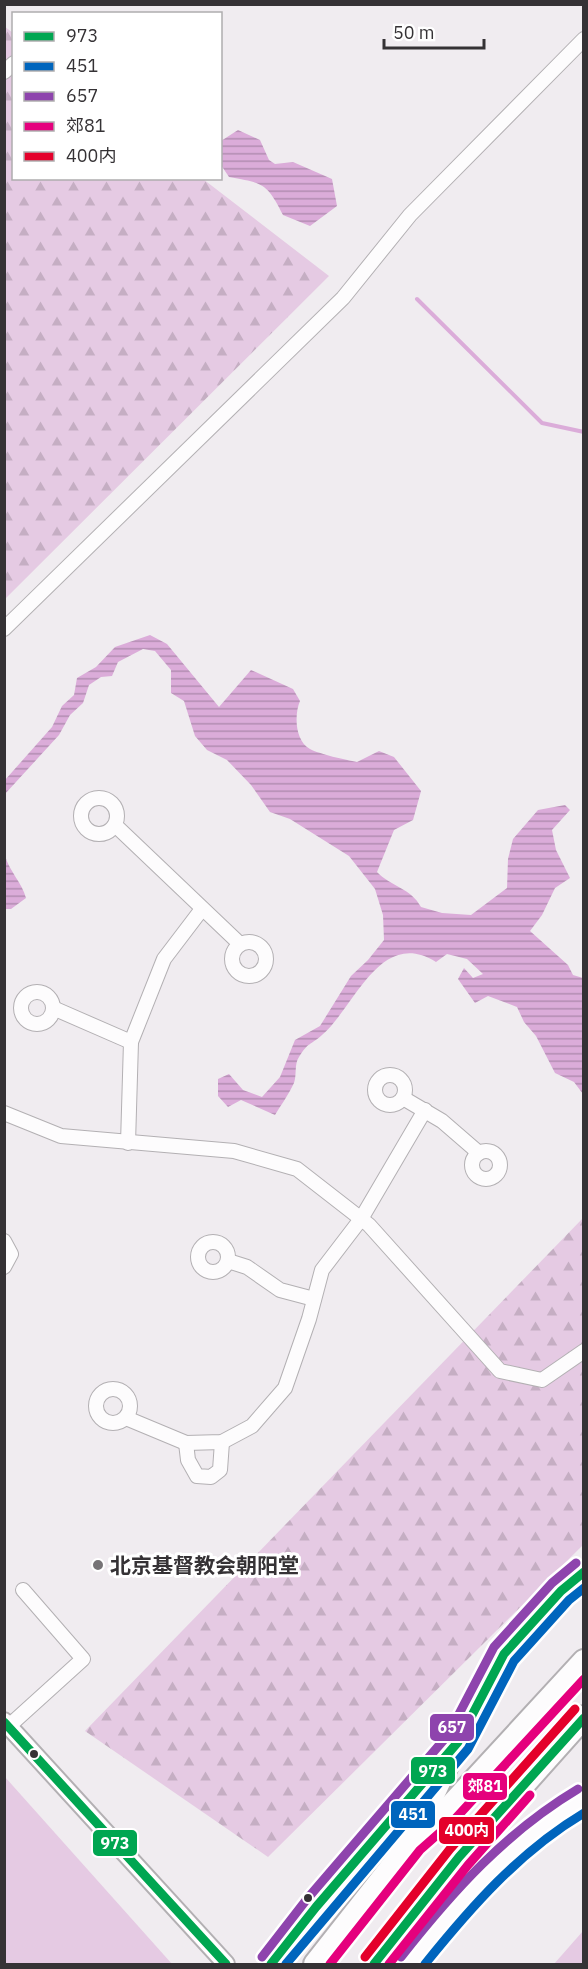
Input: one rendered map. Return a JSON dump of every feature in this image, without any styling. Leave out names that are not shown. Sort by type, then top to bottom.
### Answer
[{"type":"highway","points":[[315,1965],[411,1842],[445,1812],[584,1661]]},
{"type":"highway","points":[[374,1965],[459,1857],[584,1717]]},
{"type":"highway","points":[[411,1842],[458,1742]]},
{"type":"street","points":[[4,628],[343,298],[410,215],[584,39]]},
{"type":"street","points":[[115,825],[240,944]]},
{"type":"street","points":[[128,1143],[131,1041],[164,959],[202,909]]},
{"type":"street","points":[[53,1008],[131,1041]]},
{"type":"street","points":[[403,1098],[442,1121],[479,1153]]},
{"type":"street","points":[[126,1418],[186,1443],[222,1442],[252,1426],[285,1388],[322,1270],[361,1219],[425,1110]]},
{"type":"street","points":[[4,1113],[61,1136],[234,1151],[297,1169],[361,1219],[500,1371],[542,1380],[584,1351]]},
{"type":"street","points":[[4,1241],[10,1246],[11,1254],[4,1267]]},
{"type":"street","points":[[228,1261],[247,1267],[280,1290],[314,1299]]},
{"type":"street","points":[[186,1443],[188,1460],[196,1476],[211,1477],[220,1470],[222,1442]]},
{"type":"street","points":[[271,1965],[316,1907],[458,1742],[504,1654],[561,1591],[584,1572]]},
{"type":"street","points":[[23,1590],[83,1659],[7,1723],[226,1965]]},
{"type":"street","points":[[410,1965],[486,1875],[534,1830],[556,1814],[584,1799]]},
{"type":"green space","points":[[4,26],[12,32],[12,180],[204,180],[329,276],[5,599]]},
{"type":"green space","points":[[583,1218],[583,1545],[268,1857],[85,1731]]},
{"type":"green space","points":[[5,1777],[172,1964],[5,1964]]},
{"type":"green space","points":[[583,1931],[583,1964],[554,1964]]},
{"type":"shaded area","points":[[238,130],[260,140],[269,160],[275,164],[293,162],[332,179],[337,206],[310,226],[283,215],[273,196],[263,186],[229,177],[222,166],[222,140]]},
{"type":"shaded area","points":[[150,635],[167,644],[219,707],[251,670],[293,689],[300,701],[297,727],[301,740],[310,749],[357,762],[379,751],[394,757],[421,791],[413,820],[394,830],[377,872],[412,895],[421,907],[442,913],[471,915],[507,888],[508,859],[513,839],[538,810],[565,805],[570,810],[552,830],[556,850],[570,878],[555,888],[542,915],[530,931],[568,965],[573,975],[583,978],[583,1094],[574,1082],[555,1073],[536,1036],[524,1022],[517,1007],[488,996],[475,1003],[458,979],[464,968],[473,978],[483,974],[467,959],[447,954],[436,962],[416,954],[399,955],[384,962],[370,975],[334,1022],[305,1049],[297,1060],[294,1083],[275,1115],[241,1100],[228,1107],[218,1096],[218,1079],[229,1074],[243,1090],[262,1097],[280,1077],[295,1040],[320,1026],[351,976],[384,940],[383,915],[375,889],[349,856],[290,819],[270,812],[251,785],[227,760],[207,750],[195,736],[184,701],[171,693],[171,670],[155,651],[143,649],[118,662],[112,676],[101,677],[89,685],[83,703],[70,715],[59,735],[5,794],[5,780],[52,727],[62,706],[74,695],[77,678],[96,667],[115,647]]},
{"type":"shaded area","points":[[5,856],[26,898],[11,909],[5,909]]},
{"type":"waterway","points":[[417,299],[542,423],[584,432]]},
{"type":"transit line","name":"657","points":[[262,1957],[307,1899],[448,1735],[494,1647],[552,1583],[576,1563]]},
{"type":"transit line","name":"973","points":[[271,1964],[316,1907],[458,1742],[504,1654],[561,1591],[584,1572]]},
{"type":"transit line","name":"451","points":[[286,1964],[468,1749],[514,1661],[569,1600],[584,1588]]},
{"type":"transit line","name":"郊81","points":[[330,1964],[420,1850],[454,1820],[584,1679]]},
{"type":"transit line","name":"400内","points":[[365,1957],[450,1849],[575,1709]]},
{"type":"transit line","name":"973","points":[[374,1964],[459,1857],[584,1718]]},
{"type":"transit line","name":"973","points":[[4,1722],[226,1964]]},
{"type":"transit line","name":"657","points":[[401,1957],[440,1909],[482,1864],[527,1824],[578,1789]]},
{"type":"transit line","name":"郊81","points":[[389,1964],[468,1865],[530,1795]]},
{"type":"transit line","name":"451","points":[[425,1964],[478,1901],[517,1863],[560,1828],[584,1813]]},
{"type":"place","name":"北京基督教会朝阳堂","points":[[98,1565]]}]
